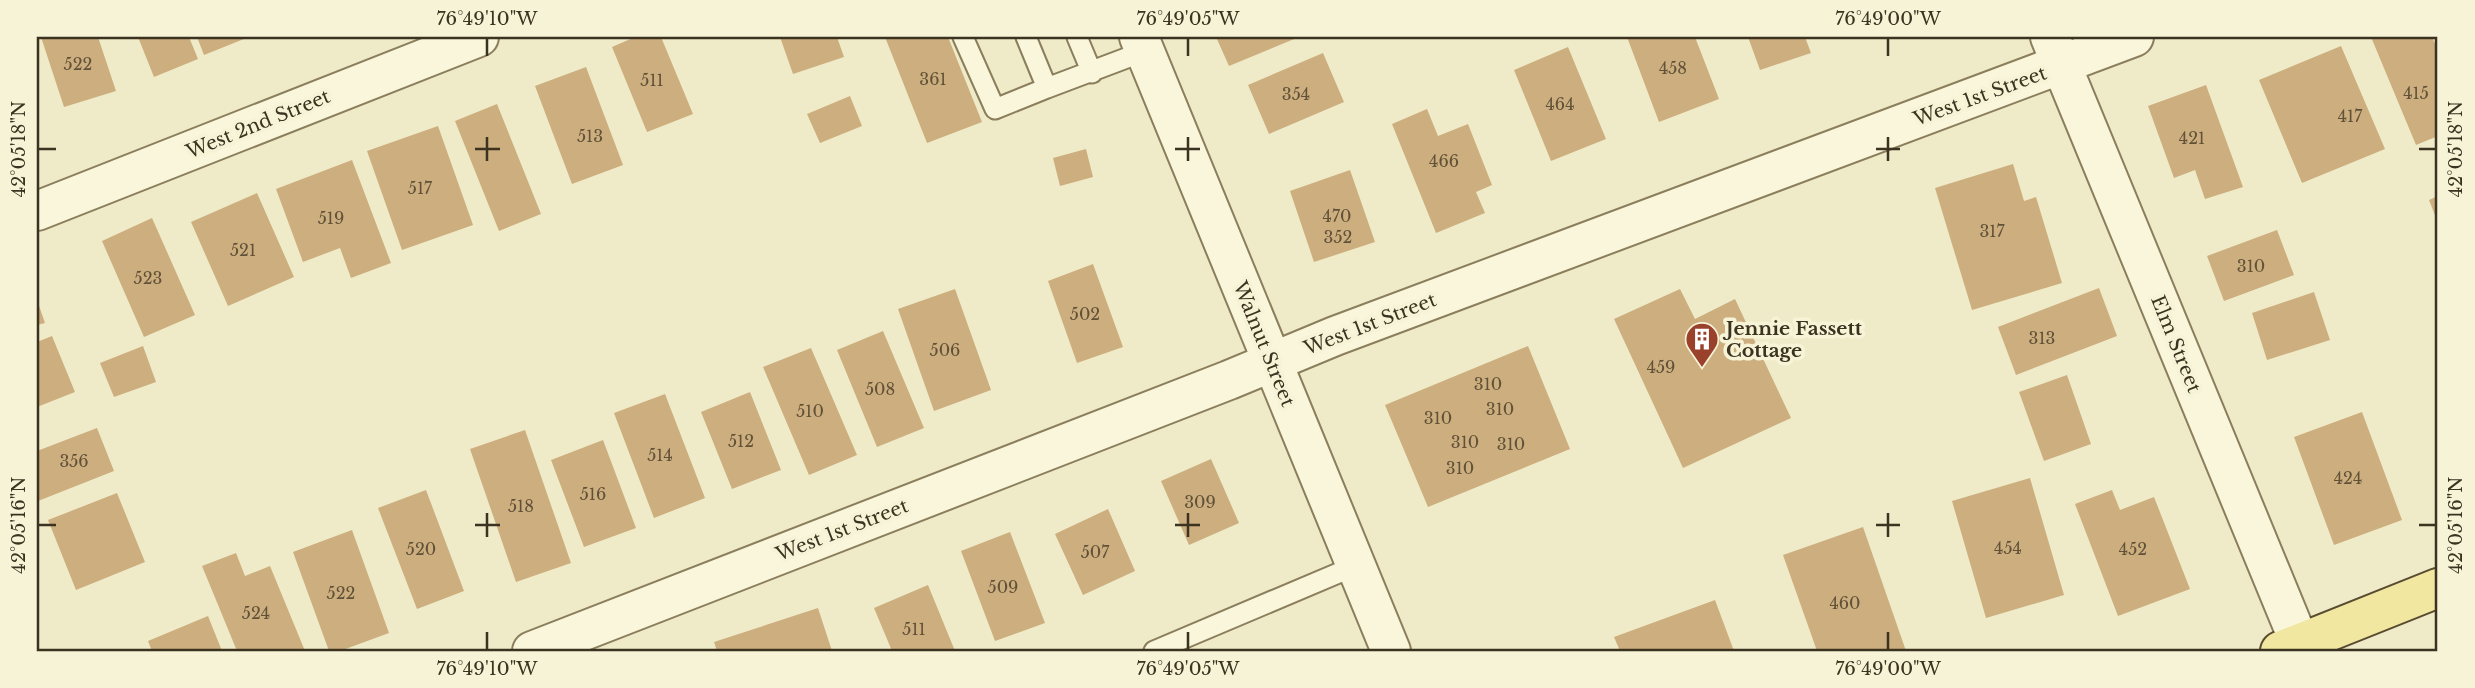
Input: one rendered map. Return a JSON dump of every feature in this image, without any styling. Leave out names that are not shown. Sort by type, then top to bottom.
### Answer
[{"type":"main road","points":[[2294,649],[2438,588]]},
{"type":"street","name":"West 2nd Street","points":[[37,211],[479,37]]},
{"type":"street","name":"West 1st Street","points":[[532,651],[1270,363],[2056,51],[2134,37]]},
{"type":"street","name":"Walnut Street","points":[[1142,44],[1270,363],[1391,651]]},
{"type":"street","name":"Elm Street","points":[[2056,51],[2294,649]]},
{"type":"lane","points":[[962,37],[995,109],[1091,73],[1142,44]]},
{"type":"lane","points":[[1026,37],[1047,89]]},
{"type":"lane","points":[[1077,37],[1091,73]]},
{"type":"lane","points":[[1154,651],[1355,566]]},
{"type":"building","points":[[41,37],[98,37],[116,91],[64,107]]},
{"type":"building","points":[[138,37],[189,37],[198,59],[154,77]]},
{"type":"building","points":[[197,37],[249,37],[204,55]]},
{"type":"building","points":[[635,37],[661,37],[693,114],[647,132],[612,47]]},
{"type":"building","points":[[780,37],[837,37],[844,57],[793,74]]},
{"type":"building","points":[[885,37],[948,37],[982,122],[927,143]]},
{"type":"building","points":[[1216,37],[1299,37],[1229,66]]},
{"type":"building","points":[[1627,37],[1695,37],[1719,99],[1659,122]]},
{"type":"building","points":[[1748,37],[1805,37],[1811,53],[1760,70]]},
{"type":"building","points":[[2371,37],[2432,37],[2438,51],[2438,136],[2416,145]]},
{"type":"building","points":[[2341,46],[2385,149],[2302,183],[2259,80]]},
{"type":"building","points":[[1568,47],[1606,139],[1551,161],[1514,70]]},
{"type":"building","points":[[1323,53],[1344,102],[1269,134],[1248,85]]},
{"type":"building","points":[[586,67],[623,165],[572,184],[535,86]]},
{"type":"building","points":[[2206,85],[2243,187],[2205,199],[2195,170],[2174,178],[2148,106]]},
{"type":"building","points":[[850,96],[862,126],[820,143],[807,114]]},
{"type":"building","points":[[497,104],[541,214],[499,231],[455,121]]},
{"type":"building","points":[[1427,109],[1438,136],[1468,124],[1492,185],[1476,192],[1485,213],[1436,233],[1392,124]]},
{"type":"building","points":[[438,126],[473,225],[402,250],[367,151]]},
{"type":"building","points":[[1086,149],[1093,177],[1060,186],[1053,158]]},
{"type":"building","points":[[352,160],[391,263],[351,278],[340,248],[303,262],[276,189]]},
{"type":"building","points":[[2013,164],[2024,201],[2036,197],[2062,283],[1972,310],[1935,188]]},
{"type":"building","points":[[1350,170],[1375,242],[1314,262],[1290,191]]},
{"type":"building","points":[[257,193],[294,277],[228,306],[191,222]]},
{"type":"building","points":[[2438,196],[2438,223],[2429,200]]},
{"type":"building","points":[[152,218],[195,315],[144,337],[102,241]]},
{"type":"building","points":[[2277,230],[2294,275],[2224,301],[2207,256]]},
{"type":"building","points":[[1093,264],[1123,347],[1077,363],[1048,281]]},
{"type":"building","points":[[2099,288],[2117,336],[2016,375],[1998,327]]},
{"type":"building","points":[[955,289],[991,390],[934,411],[898,309]]},
{"type":"building","name":"Jennie Fassett Cottage","points":[[1680,289],[1695,319],[1735,299],[1791,418],[1683,468],[1614,319]]},
{"type":"building","points":[[2314,292],[2330,340],[2267,360],[2252,313]]},
{"type":"building","points":[[37,300],[45,323],[37,325]]},
{"type":"building","points":[[883,331],[924,428],[877,447],[837,350]]},
{"type":"building","points":[[52,336],[75,392],[37,407],[37,342]]},
{"type":"building","points":[[143,346],[156,382],[114,397],[100,363]]},
{"type":"building","points":[[1528,346],[1570,449],[1428,507],[1385,405]]},
{"type":"building","points":[[811,348],[857,455],[809,475],[763,367]]},
{"type":"building","points":[[2067,375],[2091,444],[2044,461],[2019,392]]},
{"type":"building","points":[[750,392],[781,470],[732,489],[701,412]]},
{"type":"building","points":[[665,394],[705,498],[654,518],[614,413]]},
{"type":"building","points":[[2362,412],[2402,520],[2334,545],[2294,437]]},
{"type":"building","points":[[97,428],[114,471],[38,501],[37,451]]},
{"type":"building","points":[[525,430],[571,563],[516,582],[470,449]]},
{"type":"building","points":[[603,440],[636,528],[584,547],[551,460]]},
{"type":"building","points":[[1211,459],[1239,523],[1189,545],[1161,481]]},
{"type":"building","points":[[2030,478],[2064,595],[1986,618],[1952,501]]},
{"type":"building","points":[[426,490],[464,591],[417,609],[378,508]]},
{"type":"building","points":[[2112,490],[2120,510],[2154,497],[2190,589],[2118,616],[2075,504]]},
{"type":"building","points":[[117,493],[145,562],[76,590],[48,520]]},
{"type":"building","points":[[1108,509],[1135,571],[1083,595],[1055,534]]},
{"type":"building","points":[[1863,527],[1906,651],[1817,651],[1783,555]]},
{"type":"building","points":[[352,530],[389,633],[340,651],[329,651],[293,552]]},
{"type":"building","points":[[1010,532],[1045,623],[995,641],[961,551]]},
{"type":"building","points":[[236,553],[245,576],[270,566],[305,651],[237,651],[202,566]]},
{"type":"building","points":[[928,585],[955,651],[892,651],[874,608]]},
{"type":"building","points":[[1715,600],[1734,651],[1620,651],[1614,637]]},
{"type":"building","points":[[818,608],[832,651],[717,651],[714,642]]},
{"type":"building","points":[[208,616],[222,651],[152,651],[148,641]]},
{"type":"place","name":"Jennie Fassett Cottage","points":[[1702,369]]}]
